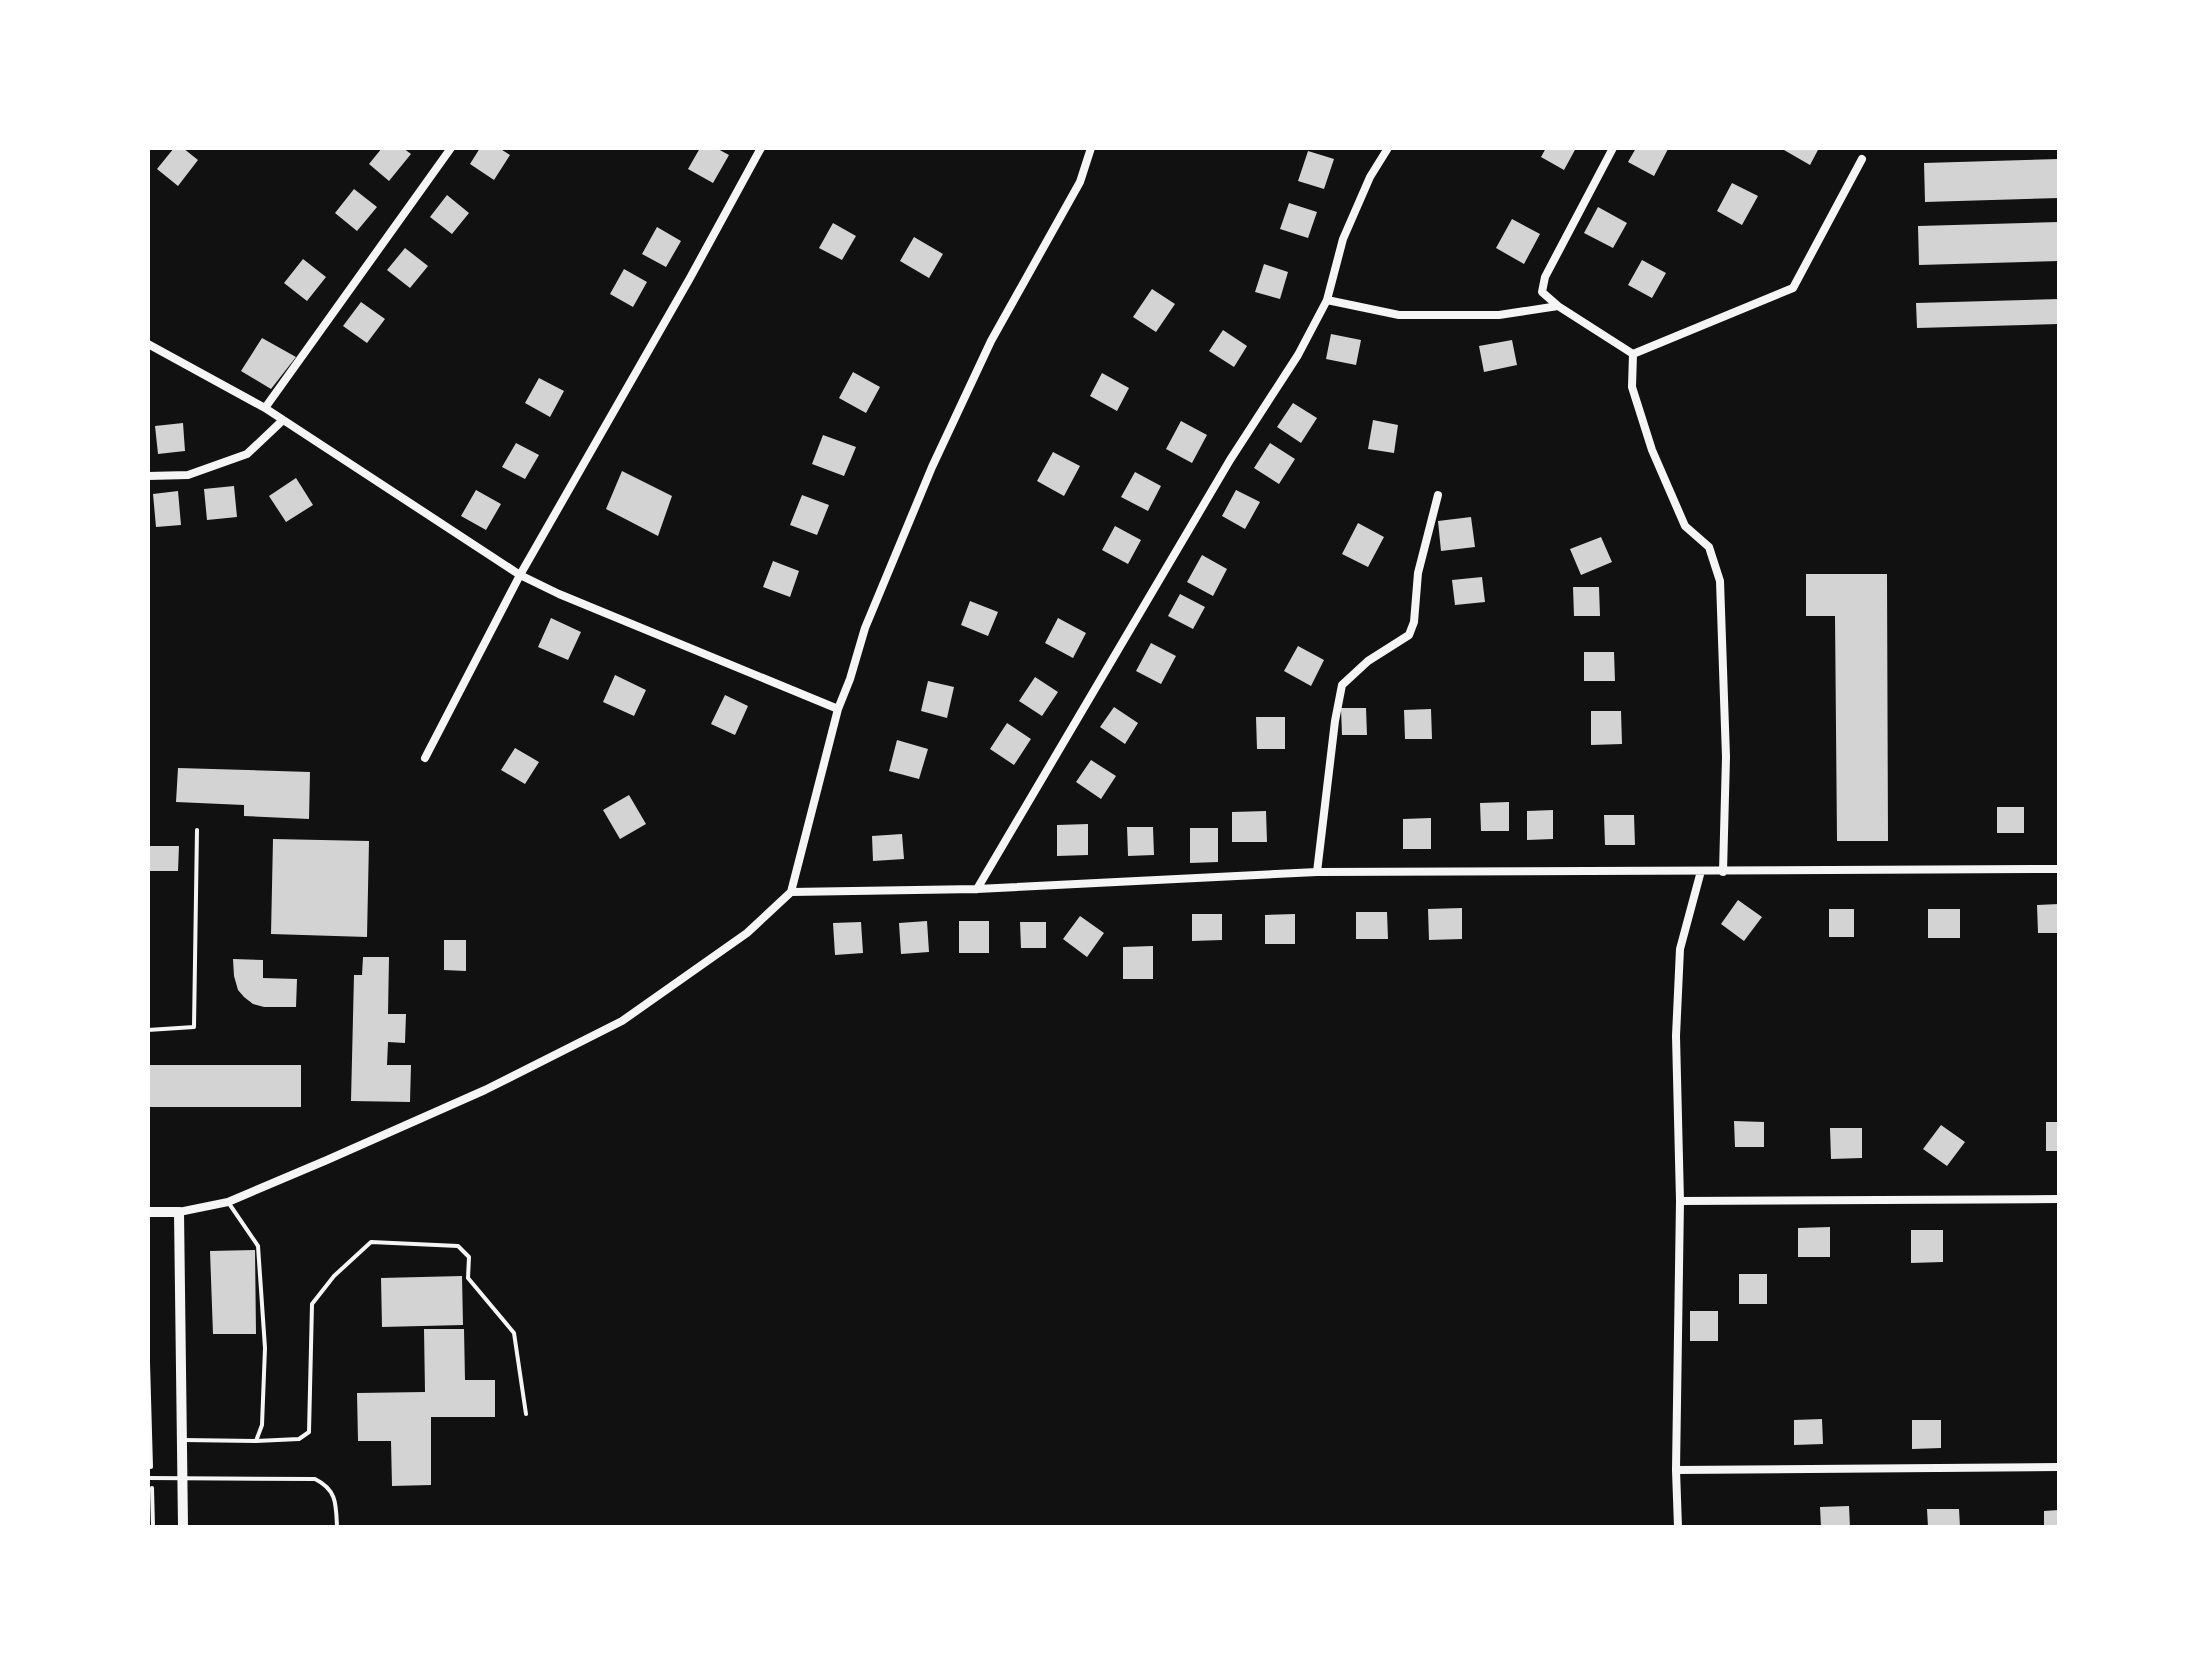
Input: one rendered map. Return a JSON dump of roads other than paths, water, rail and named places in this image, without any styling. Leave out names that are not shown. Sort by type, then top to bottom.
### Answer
[{"type":"street","points":[[265,408],[451,148]]},
{"type":"street","points":[[425,758],[520,575],[761,148]]},
{"type":"street","points":[[148,1212],[179,1212],[228,1202],[485,1090],[622,1021],[747,933],[791,892],[838,709],[865,628],[938,455],[991,341],[1080,182],[1091,148]]},
{"type":"street","points":[[977,889],[1230,460],[1298,355],[1327,300],[1343,239],[1370,177],[1388,148]]},
{"type":"street","points":[[1613,148],[1545,277],[1542,292],[1558,306],[1633,354]]},
{"type":"street","points":[[1633,354],[1793,288],[1862,159]]},
{"type":"street","points":[[1327,300],[1399,315],[1499,315],[1558,306]]},
{"type":"street","points":[[148,344],[265,408],[520,575],[838,709]]},
{"type":"street","points":[[1633,354],[1632,387],[1652,450],[1685,526],[1709,547],[1720,581],[1726,757],[1723,872]]},
{"type":"street","points":[[148,476],[188,475],[247,454],[283,420]]},
{"type":"street","points":[[1317,872],[1342,685],[1368,661],[1409,635],[1414,622],[1418,573],[1438,495]]},
{"type":"street","points":[[791,892],[977,889],[1317,872],[2059,869]]},
{"type":"street","points":[[1678,1527],[1680,1201],[1676,1036],[1680,949],[1701,871]]},
{"type":"street","points":[[1680,1201],[2059,1199]]},
{"type":"street","points":[[179,1212],[183,1527]]},
{"type":"street","points":[[1676,1470],[2059,1467]]},
{"type":"lane","points":[[148,1030],[194,1027],[197,830]]},
{"type":"lane","points":[[228,1202],[258,1246],[265,1348],[262,1425],[256,1441]]},
{"type":"lane","points":[[181,1440],[299,1439],[309,1432],[312,1304],[334,1276],[371,1242],[458,1246],[469,1257],[468,1278],[514,1333],[526,1414]]},
{"type":"lane","points":[[150,1478],[315,1479],[326,1484],[332,1492],[337,1527]]}]
